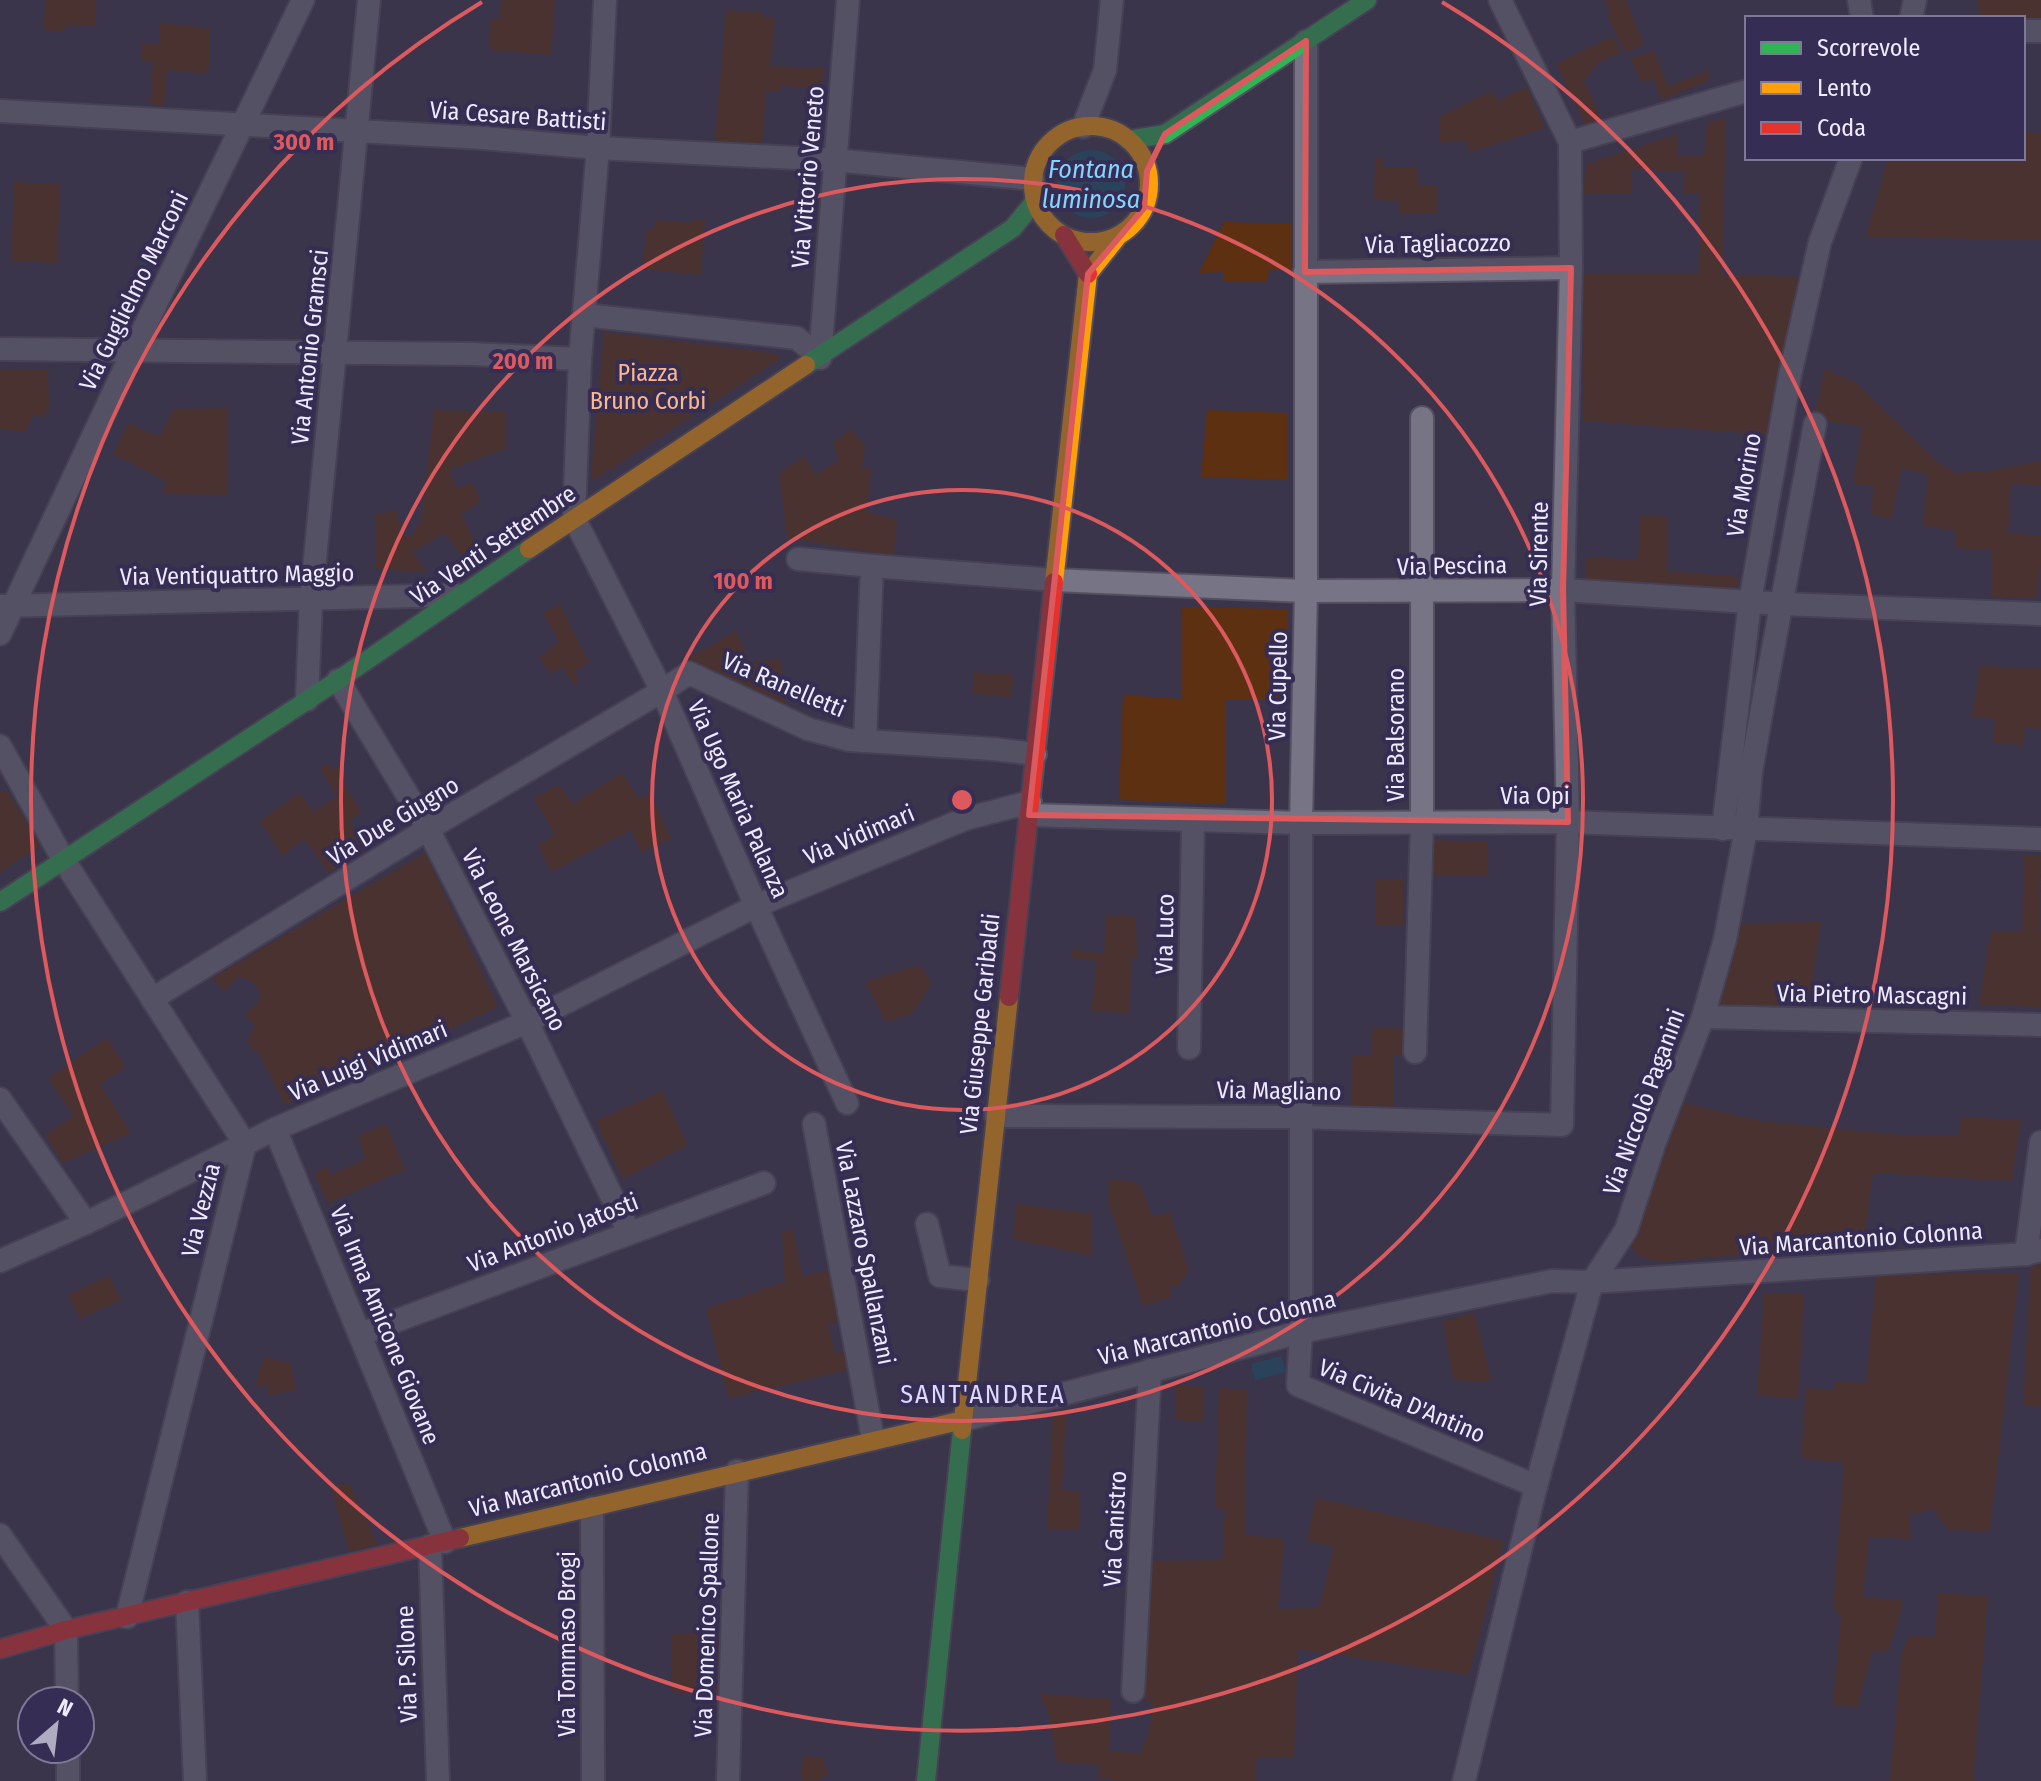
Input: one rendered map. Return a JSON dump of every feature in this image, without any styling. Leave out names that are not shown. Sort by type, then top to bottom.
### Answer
[{"type":"street","name":"Via Guglielmo Marconi","points":[[0,634],[6,605],[245,125],[303,0]]},
{"type":"street","name":"Via Antonio Gramsci","points":[[307,700],[311,600],[369,0]]},
{"type":"street","points":[[574,518],[580,359],[598,148],[605,0]]},
{"type":"street","name":"Via Vittorio Veneto","points":[[820,358],[848,0]]},
{"type":"street","points":[[1083,127],[1105,70],[1112,0]]},
{"type":"street","points":[[1128,140],[1165,134],[1367,0]]},
{"type":"street","name":"Via Sirente","points":[[1500,0],[1570,142],[1571,268],[1563,590],[1568,822],[1562,1125]]},
{"type":"street","name":"Via Cupello","points":[[1301,1332],[1306,41]]},
{"type":"street","points":[[1570,142],[1745,92]]},
{"type":"street","name":"Via Cesare Battisti","points":[[0,111],[834,160],[1034,190]]},
{"type":"street","points":[[1064,235],[1088,274],[1144,208],[1149,190],[1147,171],[1140,154],[1128,140],[1114,131],[1083,127],[1064,132],[1049,144],[1038,160],[1034,190],[1048,223],[1064,235],[1082,241],[1101,241],[1119,235]]},
{"type":"street","points":[[1147,171],[1165,134]]},
{"type":"street","name":"Via Morino","points":[[1723,829],[1750,602],[1790,375],[1817,257],[1850,160]]},
{"type":"street","name":"Via Venti Settembre","points":[[1013,228],[1034,190]]},
{"type":"street","name":"Via Venti Settembre","points":[[0,902],[338,680],[574,518],[1013,228],[1048,223]]},
{"type":"street","name":"Via Tagliacozzo","points":[[1305,272],[1571,268]]},
{"type":"street","name":"Via Giuseppe Garibaldi","points":[[926,1781],[1088,274]]},
{"type":"street","points":[[584,315],[797,338],[820,358]]},
{"type":"street","points":[[0,349],[471,354],[580,359]]},
{"type":"street","name":"Via Balsorano","points":[[1415,1052],[1422,822],[1422,418]]},
{"type":"street","name":"Via Niccolò Paganini","points":[[1464,1781],[1536,1486],[1592,1282],[1626,1230],[1654,1144],[1703,1017],[1725,939],[1746,829],[1751,772],[1815,424]]},
{"type":"street","name":"Via Ugo Maria Palanza","points":[[574,518],[662,691],[847,1103]]},
{"type":"street","name":"Via Pescina","points":[[798,559],[1054,580],[1306,591],[1563,590],[1782,604],[2041,614]]},
{"type":"street","points":[[865,741],[872,566]]},
{"type":"street","name":"Via Ventiquattro Maggio","points":[[6,605],[462,595]]},
{"type":"street","name":"Via Ranelletti","points":[[662,691],[689,673],[808,729],[849,740],[1035,754]]},
{"type":"street","name":"Via Leone Marsicano","points":[[338,680],[428,829],[527,1022],[629,1232]]},
{"type":"street","name":"Via Due Giugno","points":[[152,999],[428,829],[662,691]]},
{"type":"street","name":"Via Vezzia","points":[[0,746],[63,859],[245,1144],[127,1617]]},
{"type":"street","name":"Via Opi","points":[[1029,808],[1193,821],[1568,822],[2041,839]]},
{"type":"street","name":"Via Vidimari","points":[[756,906],[965,819],[1029,808]]},
{"type":"street","name":"Via Luco","points":[[1189,1048],[1193,821]]},
{"type":"street","name":"Via Luigi Vidimari","points":[[0,1261],[86,1223],[275,1129],[527,1022],[756,906]]},
{"type":"street","name":"Via Pietro Mascagni","points":[[1703,1017],[2041,1025]]},
{"type":"street","points":[[0,1099],[86,1223]]},
{"type":"street","name":"Via Magliano","points":[[996,1116],[1302,1117],[1562,1125]]},
{"type":"street","name":"Via Lazzaro Spallanzani","points":[[814,1124],[873,1439]]},
{"type":"street","name":"Via Irma Amicone Giovane","points":[[275,1129],[361,1334],[437,1544]]},
{"type":"street","points":[[2034,1252],[2041,1142]]},
{"type":"street","name":"Via Antonio Jatosti","points":[[361,1334],[764,1183]]},
{"type":"street","points":[[927,1224],[940,1276],[978,1280]]},
{"type":"street","name":"Via Marcantonio Colonna","points":[[0,1649],[66,1630],[963,1420],[1301,1332],[1552,1281],[1592,1282],[2034,1252]]},
{"type":"street","name":"Via Civita D'Antino","points":[[1301,1332],[1298,1385],[1536,1486]]},
{"type":"street","name":"Via Canistro","points":[[1133,1691],[1150,1370]]},
{"type":"street","name":"Via Domenico Spallone","points":[[728,1781],[737,1471]]},
{"type":"street","name":"Via Tommaso Brogi","points":[[592,1508],[593,1781]]},
{"type":"street","points":[[0,1535],[66,1630],[67,1685]]},
{"type":"street","name":"Via P. Silone","points":[[437,1544],[438,1781]]},
{"type":"street","points":[[187,1602],[195,1781]]},
{"type":"highlighted area","points":[[1306,41],[1305,272],[1571,268],[1563,590],[1568,822],[1029,815],[1088,274],[1144,208],[1147,171],[1165,134]]},
{"type":"green space","points":[[45,0],[96,0],[95,26],[65,26],[64,32],[44,30]]},
{"type":"green space","points":[[501,0],[555,0],[551,55],[489,50],[490,20],[500,20]]},
{"type":"green space","points":[[1605,0],[1626,0],[1644,45],[1625,53],[1607,14],[1610,13]]},
{"type":"green space","points":[[1978,0],[2041,0],[2041,21],[2025,22],[2025,16],[1979,16]]},
{"type":"green space","points":[[726,10],[761,12],[762,16],[775,19],[770,66],[824,68],[821,88],[781,86],[780,91],[766,91],[762,144],[715,141]]},
{"type":"green space","points":[[159,23],[210,28],[210,67],[205,74],[167,70],[164,107],[150,103],[153,62],[142,60],[142,44],[159,43]]},
{"type":"green space","points":[[1613,36],[1621,53],[1598,63],[1584,81],[1604,124],[1588,131],[1556,64]]},
{"type":"green space","points":[[1654,51],[1668,86],[1710,70],[1708,81],[1661,100],[1653,79],[1642,82],[1630,58]]},
{"type":"green space","points":[[1527,87],[1545,128],[1469,153],[1467,141],[1439,143],[1440,116],[1492,91],[1497,101]]},
{"type":"green space","points":[[1726,117],[1722,275],[1800,277],[1771,435],[1584,421],[1584,274],[1700,274],[1700,193],[1683,193],[1685,172],[1632,169],[1632,193],[1583,193],[1587,164],[1678,134],[1678,156],[1704,156],[1707,123]]},
{"type":"green space","points":[[2025,132],[2041,133],[2041,240],[1866,237],[1887,160],[2025,160]]},
{"type":"green space","points":[[1375,157],[1382,158],[1383,167],[1418,168],[1418,185],[1437,186],[1437,214],[1399,214],[1399,201],[1374,200]]},
{"type":"green space","points":[[14,182],[60,184],[57,263],[11,261]]},
{"type":"green space","points":[[692,219],[705,220],[701,275],[642,269],[647,229],[654,229],[655,220],[691,223]]},
{"type":"green space","points":[[1224,222],[1291,224],[1291,270],[1269,269],[1268,281],[1223,281],[1223,272],[1199,273]]},
{"type":"green space","name":"Piazza Bruno Corbi","points":[[604,332],[777,354],[780,359],[593,481]]},
{"type":"green space","points":[[1825,369],[1855,382],[1937,462],[1956,473],[1989,471],[2041,461],[2041,485],[2011,484],[2008,533],[2041,536],[2036,598],[1991,597],[1992,550],[1955,548],[1956,531],[1923,526],[1928,475],[1902,468],[1891,519],[1871,514],[1874,486],[1853,484],[1862,427],[1826,421],[1815,412]]},
{"type":"green space","points":[[0,370],[48,370],[49,408],[43,418],[34,414],[25,432],[0,429]]},
{"type":"green space","points":[[228,408],[228,495],[162,494],[166,481],[113,454],[128,423],[160,437],[173,409]]},
{"type":"green space","points":[[434,410],[505,412],[505,449],[449,470],[457,488],[472,483],[481,501],[461,514],[482,557],[469,566],[445,533],[413,552],[426,572],[376,569],[375,515],[398,510],[397,520],[402,525],[400,535],[414,536],[415,526],[421,524]]},
{"type":"green space","points":[[1207,410],[1288,413],[1287,480],[1201,477]]},
{"type":"green space","points":[[851,429],[865,446],[862,469],[871,468],[867,512],[897,520],[894,556],[787,538],[779,473],[805,456],[815,475],[839,461],[833,443]]},
{"type":"green space","points":[[1640,515],[1668,517],[1667,571],[1739,577],[1737,588],[1585,581],[1585,557],[1638,560]]},
{"type":"green space","points":[[560,604],[589,663],[575,671],[579,681],[574,685],[563,667],[551,674],[539,657],[559,642],[543,613]]},
{"type":"green space","points":[[1182,607],[1288,609],[1288,700],[1225,700],[1225,804],[1119,800],[1123,695],[1181,699]]},
{"type":"green space","points":[[736,631],[751,663],[780,659],[787,714],[698,671],[691,657]]},
{"type":"green space","points":[[1980,666],[2041,668],[2041,729],[2025,727],[2023,745],[1993,743],[1995,719],[1972,717]]},
{"type":"green space","points":[[974,672],[1014,675],[1011,697],[972,694]]},
{"type":"green space","points":[[329,764],[333,770],[337,767],[346,778],[342,781],[361,811],[349,822],[368,851],[328,872],[304,838],[283,856],[260,821],[300,793],[313,812],[337,796],[320,769]]},
{"type":"green space","points":[[622,773],[639,799],[650,793],[671,839],[641,852],[631,830],[551,872],[538,845],[555,835],[534,798],[559,785],[572,804]]},
{"type":"green space","points":[[7,791],[40,845],[0,873],[0,792]]},
{"type":"green space","points":[[1429,840],[1487,842],[1487,876],[1428,875]]},
{"type":"green space","points":[[425,853],[498,1007],[285,1105],[257,1050],[253,1051],[247,1040],[255,1026],[246,1015],[261,998],[255,984],[239,976],[224,991],[212,978]]},
{"type":"green space","points":[[2024,856],[2041,856],[2041,1007],[1979,1005],[1991,931],[2022,931]]},
{"type":"green space","points":[[1375,879],[1404,879],[1403,925],[1376,925]]},
{"type":"green space","points":[[1106,915],[1135,917],[1138,959],[1131,958],[1130,1013],[1091,1011],[1097,961],[1072,958],[1072,949],[1104,954]]},
{"type":"green space","points":[[1821,922],[1808,1007],[1717,1008],[1732,965],[1740,923]]},
{"type":"green space","points":[[919,965],[932,984],[911,1014],[886,1022],[865,982]]},
{"type":"green space","points":[[1372,1027],[1406,1029],[1408,1055],[1394,1055],[1394,1107],[1351,1105],[1352,1055],[1372,1055]]},
{"type":"green space","points":[[107,1038],[126,1067],[100,1084],[131,1133],[63,1163],[45,1135],[74,1116],[48,1078]]},
{"type":"green space","points":[[662,1091],[688,1145],[623,1179],[596,1121]]},
{"type":"green space","points":[[1684,1103],[1761,1121],[1900,1135],[1958,1136],[1961,1117],[2021,1120],[2012,1181],[1873,1173],[1863,1244],[1660,1262],[1638,1256],[1630,1243]]},
{"type":"green space","points":[[386,1124],[405,1170],[328,1203],[314,1173],[327,1167],[331,1175],[365,1159],[358,1136]]},
{"type":"green space","points":[[1110,1179],[1139,1183],[1153,1217],[1170,1212],[1189,1271],[1178,1286],[1170,1287],[1172,1297],[1143,1306],[1108,1202]]},
{"type":"green space","points":[[1016,1204],[1092,1214],[1091,1256],[1013,1239]]},
{"type":"green space","points":[[793,1230],[802,1276],[834,1270],[843,1320],[828,1324],[835,1353],[850,1350],[853,1369],[729,1398],[706,1309],[785,1282],[782,1232]]},
{"type":"green space","points":[[2041,1262],[2041,1407],[2023,1405],[2031,1263]]},
{"type":"green space","points":[[2019,1273],[1990,1532],[1948,1529],[1932,1509],[1909,1515],[1911,1539],[1869,1537],[1863,1597],[1904,1601],[1889,1650],[1872,1652],[1858,1707],[1833,1705],[1841,1616],[1833,1608],[1844,1463],[1801,1458],[1806,1388],[1834,1390],[1835,1382],[1866,1383],[1876,1275]]},
{"type":"green space","points":[[109,1276],[121,1300],[80,1319],[68,1295]]},
{"type":"green space","points":[[1764,1293],[1804,1294],[1798,1399],[1757,1395]]},
{"type":"green space","points":[[1474,1313],[1492,1382],[1453,1380],[1443,1321]]},
{"type":"green space","points":[[264,1357],[291,1363],[296,1390],[268,1396],[268,1386],[255,1387]]},
{"type":"green space","points":[[1176,1385],[1203,1387],[1203,1422],[1175,1420]]},
{"type":"green space","points":[[1219,1388],[1247,1390],[1245,1535],[1284,1539],[1278,1609],[1319,1608],[1334,1547],[1307,1541],[1316,1498],[1504,1541],[1469,1675],[1298,1649],[1294,1758],[1257,1758],[1255,1781],[1113,1781],[1098,1778],[1099,1765],[1057,1762],[1049,1715],[1040,1694],[1111,1699],[1109,1751],[1141,1753],[1150,1727],[1152,1708],[1152,1701],[1141,1700],[1148,1561],[1222,1560],[1225,1510],[1215,1508]]},
{"type":"green space","points":[[1066,1410],[1062,1490],[1079,1492],[1079,1530],[1047,1530],[1053,1413]]},
{"type":"green space","points":[[349,1483],[378,1545],[349,1552],[331,1488]]},
{"type":"green space","points":[[1938,1593],[1988,1596],[1973,1781],[1890,1781],[1901,1655],[1909,1636],[1935,1637]]},
{"type":"green space","points":[[672,1634],[722,1634],[720,1694],[672,1692]]},
{"type":"green space","points":[[803,1756],[823,1758],[828,1774],[817,1781],[801,1781]]},
{"type":"water","name":"Fontana luminosa","points":[[1098,150],[1119,165],[1125,184],[1123,197],[1115,208],[1098,218],[1084,218],[1067,208],[1059,197],[1057,177],[1067,160],[1078,152]]},
{"type":"water","points":[[173,198],[180,202],[134,295],[127,291]]},
{"type":"water","points":[[1281,1356],[1286,1372],[1255,1380],[1251,1364]]},
{"type":"traffic: fast","points":[[1128,140],[1165,134],[1367,0]]},
{"type":"traffic: fast","points":[[806,365],[1013,228],[1035,201]]},
{"type":"traffic: fast","points":[[0,902],[338,680],[529,549]]},
{"type":"traffic: fast","points":[[926,1781],[962,1430]]},
{"type":"traffic: slow","points":[[1091,126],[1113,131],[1132,143],[1144,162],[1149,184],[1144,206],[1132,225],[1113,237],[1091,242],[1069,237],[1050,225],[1038,206],[1033,184],[1038,162],[1050,143],[1069,131],[1091,126]]},
{"type":"traffic: slow","points":[[1054,582],[1088,274],[1119,235]]},
{"type":"traffic: slow","points":[[529,549],[806,365]]},
{"type":"traffic: slow","points":[[962,1430],[1009,997]]},
{"type":"traffic: slow","points":[[460,1538],[963,1420]]},
{"type":"traffic: jam","points":[[1064,235],[1088,274]]},
{"type":"traffic: jam","points":[[1009,997],[1054,582]]},
{"type":"traffic: jam","points":[[0,1649],[66,1630],[460,1538]]},
{"type":"district","name":"SANT'ANDREA","points":[[983,1394]]}]
